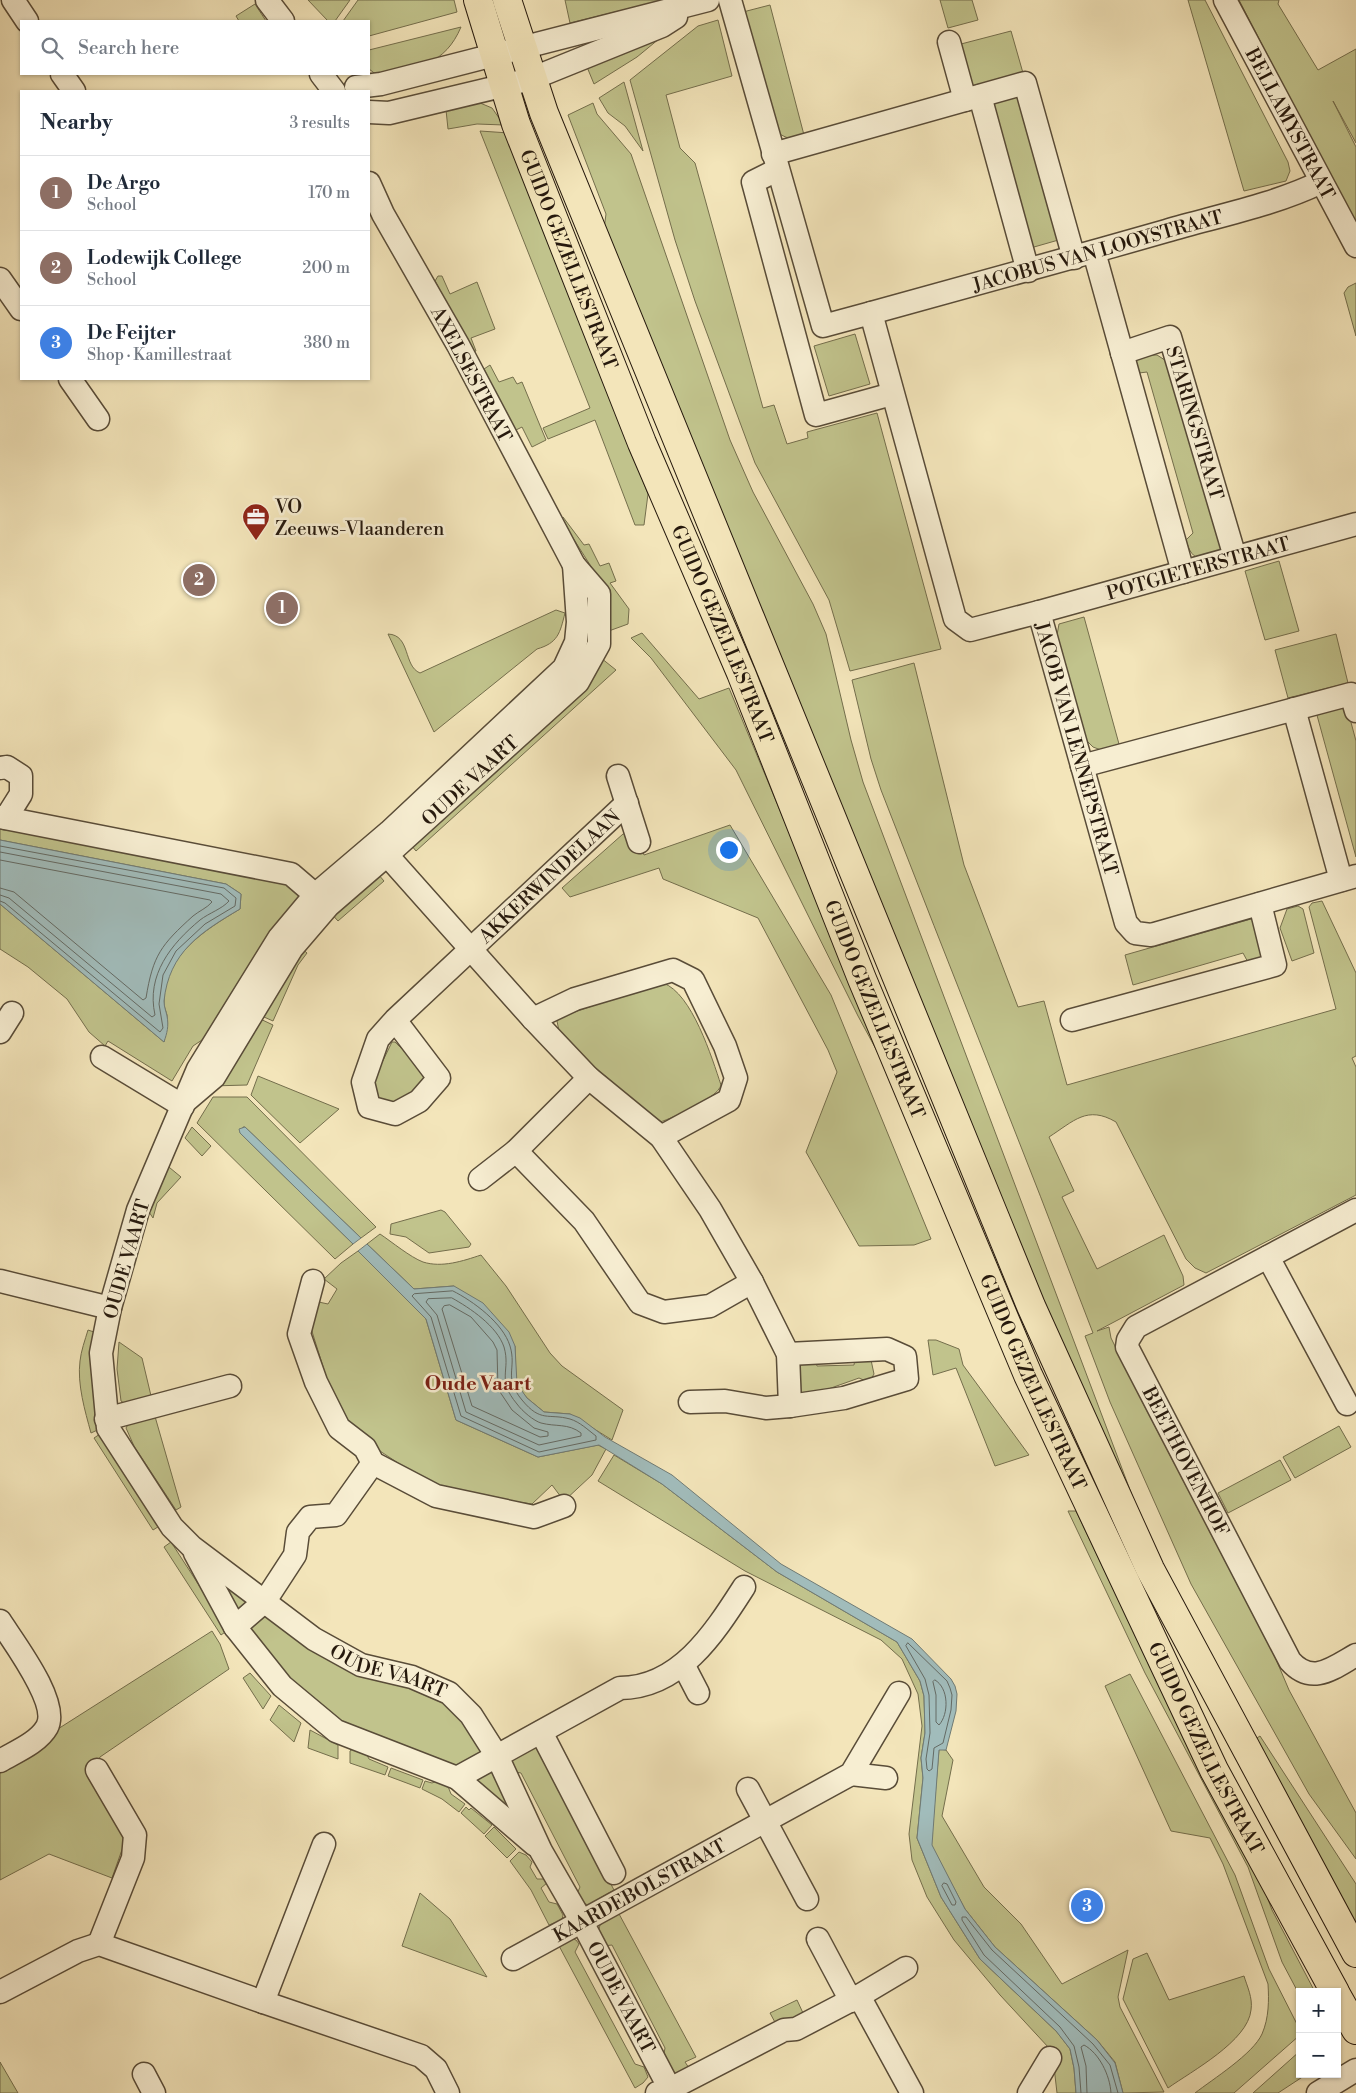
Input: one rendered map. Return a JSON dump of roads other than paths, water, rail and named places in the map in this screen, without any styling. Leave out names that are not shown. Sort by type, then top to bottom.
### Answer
[{"type":"main road","name":"GUIDO GEZELLESTRAAT","points":[[478,0],[516,124],[642,443],[741,673],[862,979],[1028,1376],[1214,1770],[1333,1988]]},
{"type":"main road","name":"GUIDO GEZELLESTRAAT","points":[[507,0],[531,79],[1031,1306],[1150,1570],[1356,1953]]},
{"type":"main road","points":[[1341,2003],[1356,2030]]},
{"type":"street","points":[[13,0],[26,20]]},
{"type":"street","points":[[267,0],[282,20]]},
{"type":"street","points":[[730,0],[823,326],[871,313]]},
{"type":"street","name":"BELLAMYSTRAAT","points":[[1225,0],[1356,246]]},
{"type":"street","points":[[323,75],[349,87],[381,84],[703,1]]},
{"type":"street","points":[[370,112],[389,113],[531,79],[662,26],[703,1]]},
{"type":"street","points":[[949,42],[973,98],[1028,271]]},
{"type":"street","points":[[63,75],[73,90]]},
{"type":"street","points":[[892,394],[816,415],[753,182],[775,162],[973,98],[1026,83],[1084,255],[1122,352],[1182,572]]},
{"type":"street","name":"JACOBUS VAN LOOYSTRAAT","points":[[871,313],[1084,255],[1295,193],[1321,182]]},
{"type":"street","name":"AXELSESTRAAT","points":[[370,185],[384,214],[458,345],[574,565],[599,594],[599,644]]},
{"type":"street","points":[[0,279],[14,301]]},
{"type":"street","name":"JACOB VAN LENNEPSTRAAT","points":[[871,313],[955,619],[970,630],[1039,612],[1126,923],[1135,933],[1151,935],[1260,904]]},
{"type":"street","name":"STARINGSTRAAT","points":[[1122,352],[1170,337],[1235,557]]},
{"type":"street","points":[[71,380],[98,419]]},
{"type":"street","name":"POTGIETERSTRAAT","points":[[1039,612],[1356,524]]},
{"type":"street","name":"AXELSESTRAAT","points":[[574,565],[578,622],[576,642]]},
{"type":"street","name":"OUDE VAART","points":[[382,849],[564,668],[576,642]]},
{"type":"street","name":"OUDE VAART","points":[[599,644],[578,682],[279,938],[198,1069],[138,1210],[110,1308],[101,1353],[108,1428],[172,1527],[192,1547],[314,1639],[361,1664],[412,1677],[449,1693],[471,1715],[497,1756],[541,1851],[582,1922],[666,2092]]},
{"type":"street","points":[[1082,766],[1351,694],[1356,711]]},
{"type":"street","points":[[1072,1020],[1275,965],[1260,904],[1348,878],[1294,709]]},
{"type":"street","points":[[0,768],[7,767],[21,776],[21,794],[3,817],[291,874],[322,900]]},
{"type":"street","name":"AKKERWINDELAAN","points":[[618,776],[639,842]]},
{"type":"street","name":"AKKERWINDELAAN","points":[[395,1020],[627,803]]},
{"type":"street","name":"AKKERWINDELAAN","points":[[382,849],[533,1019],[589,1078],[661,1137],[710,1209],[752,1282],[788,1354],[790,1406]]},
{"type":"street","points":[[533,1019],[575,999],[673,970],[694,980],[725,1046],[736,1078],[729,1100],[661,1137]]},
{"type":"street","points":[[0,1032],[12,1012]]},
{"type":"street","points":[[102,1057],[184,1104]]},
{"type":"street","points":[[480,1179],[516,1151],[589,1078]]},
{"type":"street","points":[[516,1151],[584,1221],[640,1303],[664,1312],[710,1306],[752,1282]]},
{"type":"street","name":"BEETHOVENHOF","points":[[1356,1210],[1136,1327],[1128,1340],[1127,1347],[1290,1661],[1304,1672],[1313,1674],[1321,1673],[1356,1655]]},
{"type":"street","points":[[1268,1256],[1348,1404]]},
{"type":"street","points":[[0,1281],[110,1308]]},
{"type":"street","points":[[313,1281],[299,1334],[316,1382],[339,1428],[365,1448],[373,1463],[436,1496],[534,1517],[564,1506]]},
{"type":"street","points":[[690,1402],[725,1401],[766,1408],[790,1406],[844,1398],[907,1379],[905,1357],[887,1349],[788,1354]]},
{"type":"street","points":[[106,1419],[230,1386]]},
{"type":"street","points":[[235,1627],[265,1601],[295,1555],[298,1532],[310,1517],[336,1515],[373,1463]]},
{"type":"street","name":"OUDE VAART","points":[[192,1547],[235,1627],[282,1686],[336,1731],[457,1778],[541,1851]]},
{"type":"street","points":[[457,1778],[620,1688],[638,1688],[684,1666],[716,1630],[744,1587]]},
{"type":"street","points":[[0,1621],[43,1689],[50,1709],[47,1726],[36,1739],[0,1761]]},
{"type":"street","points":[[684,1666],[698,1693]]},
{"type":"street","name":"KAARDEBOLSTRAAT","points":[[513,1959],[851,1774],[899,1693]]},
{"type":"street","points":[[541,1732],[614,1874]]},
{"type":"street","points":[[97,1770],[135,1835],[133,1858],[99,1944]]},
{"type":"street","points":[[851,1774],[886,1778]]},
{"type":"street","points":[[748,1789],[806,1899]]},
{"type":"street","points":[[263,2002],[324,1844]]},
{"type":"street","points":[[818,1939],[912,2093]]},
{"type":"street","points":[[0,1992],[78,1951],[99,1944],[422,2056],[436,2069],[448,2093]]},
{"type":"street","points":[[666,2092],[784,2030],[796,2030],[906,1968]]},
{"type":"street","points":[[1029,2093],[1050,2058]]},
{"type":"street","points":[[1318,2093],[1356,2070]]},
{"type":"water","points":[[0,840],[226,884],[241,894],[240,909],[200,935],[189,945],[172,969],[164,1001],[168,1023],[164,1042],[0,904]]},
{"type":"water","points":[[245,1127],[361,1238],[353,1244],[240,1133],[239,1129]]},
{"type":"water","points":[[367,1244],[414,1289],[454,1286],[483,1303],[509,1332],[515,1346],[517,1384],[527,1398],[544,1412],[570,1414],[580,1418],[605,1437],[672,1475],[781,1564],[912,1639],[951,1679],[957,1694],[956,1711],[946,1750],[939,1750],[932,1845],[965,1909],[995,1947],[1097,2040],[1115,2063],[1123,2093],[1076,2093],[1070,2049],[1056,2031],[980,1959],[941,1897],[917,1838],[923,1778],[921,1758],[925,1733],[924,1696],[920,1681],[897,1642],[777,1572],[662,1484],[599,1445],[538,1457],[456,1420],[426,1319],[358,1251]]},
{"type":"place","name":"VO Zeeuws-Vlaanderen","points":[[256,541]]},
{"type":"place","name":"Lodewijk College","points":[[199,580]]},
{"type":"place","name":"De Argo","points":[[282,608]]},
{"type":"place","name":"De Feijter","points":[[1087,1906]]},
{"type":"district","name":"Oude Vaart","points":[[478,1383]]}]
